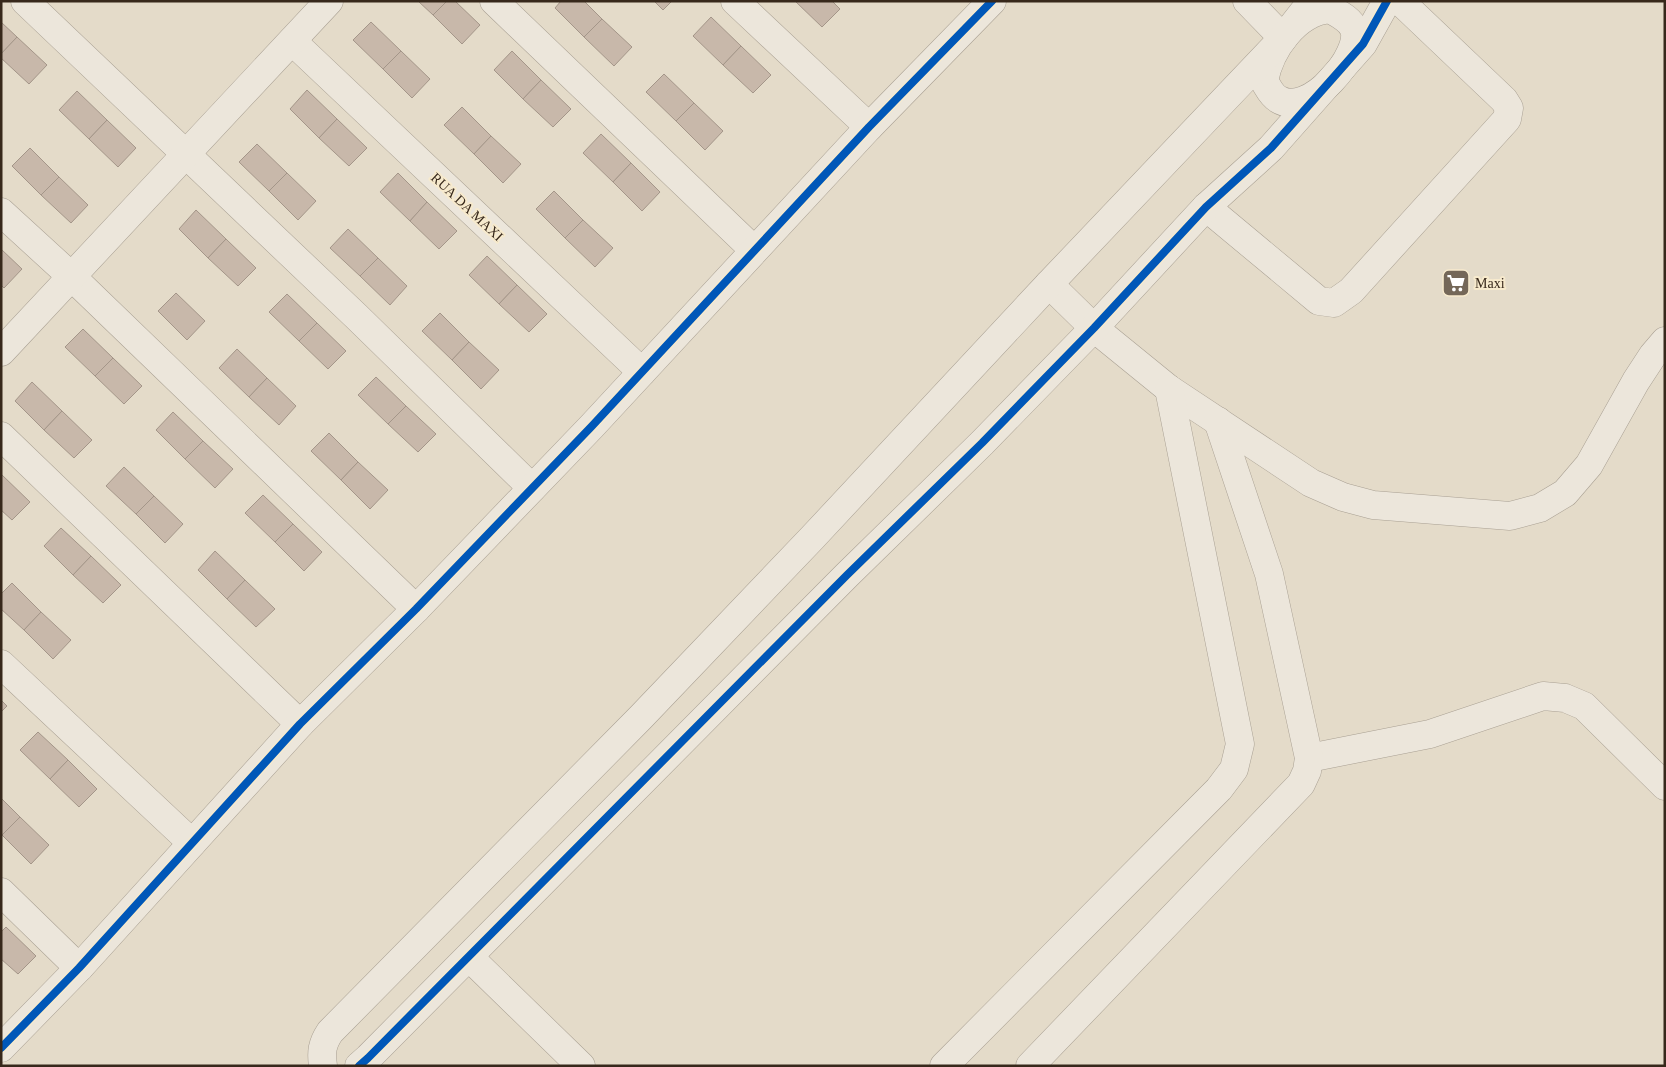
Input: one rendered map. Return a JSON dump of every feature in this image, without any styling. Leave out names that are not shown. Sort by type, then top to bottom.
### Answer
[{"type":"street","points":[[25,1],[357,317],[532,488]]},
{"type":"street","points":[[1,352],[329,1]]},
{"type":"street","points":[[494,1],[754,250]]},
{"type":"street","points":[[735,1],[869,127]]},
{"type":"street","points":[[1247,1],[1283,38]]},
{"type":"street","points":[[323,1066],[321,1052],[324,1041],[330,1032],[641,717],[1283,38],[1304,18],[1319,10],[1330,10],[1341,15],[1350,23],[1354,30],[1354,44],[1329,85],[1311,98],[1289,104],[1276,99],[1264,80],[1267,68],[1283,38],[1312,1]]},
{"type":"street","points":[[359,1066],[470,957],[847,574],[982,443],[1094,328],[1206,207],[1271,148],[1329,85],[1363,44],[1387,1]]},
{"type":"street","points":[[1206,207],[1319,301],[1334,303],[1351,292],[1508,120],[1509,108],[1504,100],[1400,1]]},
{"type":"street","points":[[1,1048],[79,968],[300,724],[416,609],[642,372],[982,4]]},
{"type":"street","name":"RUA DA MAXI","points":[[292,41],[642,372]]},
{"type":"street","points":[[1,212],[72,277],[416,609]]},
{"type":"street","points":[[1049,284],[1094,328],[1169,388],[1311,482],[1343,497],[1374,505],[1510,516],[1540,508],[1565,493],[1589,465],[1636,381],[1665,341]]},
{"type":"street","points":[[944,1066],[1219,789],[1234,769],[1240,744],[1169,388]]},
{"type":"street","points":[[1030,1066],[1301,784],[1307,771],[1309,758],[1269,574],[1218,421]]},
{"type":"street","points":[[1,436],[300,724]]},
{"type":"street","points":[[1,664],[192,843]]},
{"type":"street","points":[[1309,758],[1430,734],[1543,696],[1566,698],[1584,706],[1665,786]]},
{"type":"street","points":[[1,892],[79,968]]},
{"type":"street","points":[[470,957],[581,1066]]},
{"type":"building","points":[[418,1],[447,1],[433,15]]},
{"type":"building","points":[[447,1],[455,1],[480,25],[462,44],[433,15]]},
{"type":"building","points":[[561,1],[584,1],[602,19],[584,37],[555,8]]},
{"type":"building","points":[[654,1],[672,1],[663,10]]},
{"type":"building","points":[[795,1],[832,1],[840,9],[822,27]]},
{"type":"building","points":[[711,17],[741,46],[723,65],[693,36]]},
{"type":"building","points":[[602,19],[632,47],[614,66],[584,37]]},
{"type":"building","points":[[1,22],[17,37],[1,54]]},
{"type":"building","points":[[371,22],[401,51],[383,69],[353,40]]},
{"type":"building","points":[[17,37],[47,65],[29,84],[1,58],[1,54]]},
{"type":"building","points":[[741,46],[771,75],[753,93],[723,65]]},
{"type":"building","points":[[401,51],[430,79],[412,98],[383,69]]},
{"type":"building","points":[[512,51],[541,80],[523,99],[494,70]]},
{"type":"building","points":[[664,74],[694,103],[676,121],[646,92]]},
{"type":"building","points":[[541,80],[571,109],[553,127],[523,99]]},
{"type":"building","points":[[307,90],[337,119],[319,138],[290,109]]},
{"type":"building","points":[[77,91],[107,120],[89,139],[59,110]]},
{"type":"building","points":[[694,103],[723,131],[705,150],[676,121]]},
{"type":"building","points":[[462,107],[491,136],[474,154],[444,125]]},
{"type":"building","points":[[337,119],[367,148],[349,166],[319,138]]},
{"type":"building","points":[[107,120],[136,148],[118,167],[89,139]]},
{"type":"building","points":[[601,134],[631,163],[613,182],[583,153]]},
{"type":"building","points":[[491,136],[521,164],[503,183],[474,154]]},
{"type":"building","points":[[257,144],[287,173],[269,191],[239,162]]},
{"type":"building","points":[[30,148],[59,177],[41,195],[12,166]]},
{"type":"building","points":[[631,163],[660,192],[642,211],[613,182]]},
{"type":"building","points":[[287,173],[316,201],[298,220],[269,191]]},
{"type":"building","points":[[398,173],[427,202],[410,221],[380,192]]},
{"type":"building","points":[[59,177],[88,205],[71,223],[41,195]]},
{"type":"building","points":[[554,191],[583,220],[565,238],[536,209]]},
{"type":"building","points":[[427,202],[457,231],[439,249],[410,221]]},
{"type":"building","points":[[196,210],[226,239],[208,258],[179,229]]},
{"type":"building","points":[[583,220],[613,248],[595,267],[565,238]]},
{"type":"building","points":[[348,229],[378,258],[360,276],[330,248]]},
{"type":"building","points":[[226,239],[256,268],[238,286],[208,258]]},
{"type":"building","points":[[1,249],[22,269],[4,288],[1,285]]},
{"type":"building","points":[[487,256],[517,285],[499,304],[469,275]]},
{"type":"building","points":[[378,258],[407,286],[390,305],[360,276]]},
{"type":"building","points":[[517,285],[547,314],[529,332],[499,304]]},
{"type":"building","points":[[176,293],[205,321],[187,340],[158,311]]},
{"type":"building","points":[[287,294],[317,323],[299,341],[269,312]]},
{"type":"building","points":[[440,313],[469,342],[452,360],[422,331]]},
{"type":"building","points":[[317,323],[346,351],[328,369],[299,341]]},
{"type":"building","points":[[83,329],[113,358],[95,376],[65,347]]},
{"type":"building","points":[[469,342],[499,370],[481,389],[452,360]]},
{"type":"building","points":[[237,349],[267,378],[249,397],[219,368]]},
{"type":"building","points":[[113,358],[142,386],[124,404],[95,376]]},
{"type":"building","points":[[376,377],[406,406],[388,424],[358,395]]},
{"type":"building","points":[[267,378],[296,406],[279,425],[249,397]]},
{"type":"building","points":[[32,382],[62,411],[44,430],[15,401]]},
{"type":"building","points":[[406,406],[436,434],[418,452],[388,424]]},
{"type":"building","points":[[62,411],[92,440],[74,458],[44,430]]},
{"type":"building","points":[[173,412],[203,441],[185,459],[156,430]]},
{"type":"building","points":[[329,433],[358,462],[341,480],[311,451]]},
{"type":"building","points":[[203,441],[233,469],[215,488],[185,459]]},
{"type":"building","points":[[358,462],[388,490],[370,509],[341,480]]},
{"type":"building","points":[[124,467],[154,496],[136,514],[106,486]]},
{"type":"building","points":[[1,474],[30,502],[12,520],[1,510]]},
{"type":"building","points":[[263,495],[293,524],[275,542],[245,513]]},
{"type":"building","points":[[154,496],[183,524],[165,543],[136,514]]},
{"type":"building","points":[[293,524],[322,552],[304,571],[275,542]]},
{"type":"building","points":[[61,528],[91,556],[73,575],[44,546]]},
{"type":"building","points":[[215,551],[245,580],[227,599],[198,570]]},
{"type":"building","points":[[91,556],[121,585],[103,603],[73,575]]},
{"type":"building","points":[[245,580],[275,609],[256,627],[227,599]]},
{"type":"building","points":[[12,583],[41,612],[24,630],[1,609],[1,594]]},
{"type":"building","points":[[41,612],[71,640],[53,659],[24,630]]},
{"type":"building","points":[[1,700],[7,706],[1,712]]},
{"type":"building","points":[[38,732],[68,760],[50,779],[20,750]]},
{"type":"building","points":[[68,760],[97,789],[79,807],[50,779]]},
{"type":"building","points":[[1,798],[20,817],[2,835],[1,834]]},
{"type":"building","points":[[20,817],[49,845],[31,864],[2,835]]},
{"type":"building","points":[[6,927],[36,956],[18,974],[1,959],[1,932]]},
{"type":"cycle path","points":[[1,1048],[79,968],[300,724],[416,609],[592,426],[869,127],[992,1]]},
{"type":"cycle path","points":[[359,1066],[847,575],[982,443],[1094,328],[1206,207],[1271,148],[1363,44],[1387,1]]},
{"type":"place","name":"Maxi","points":[[1456,283]]}]
